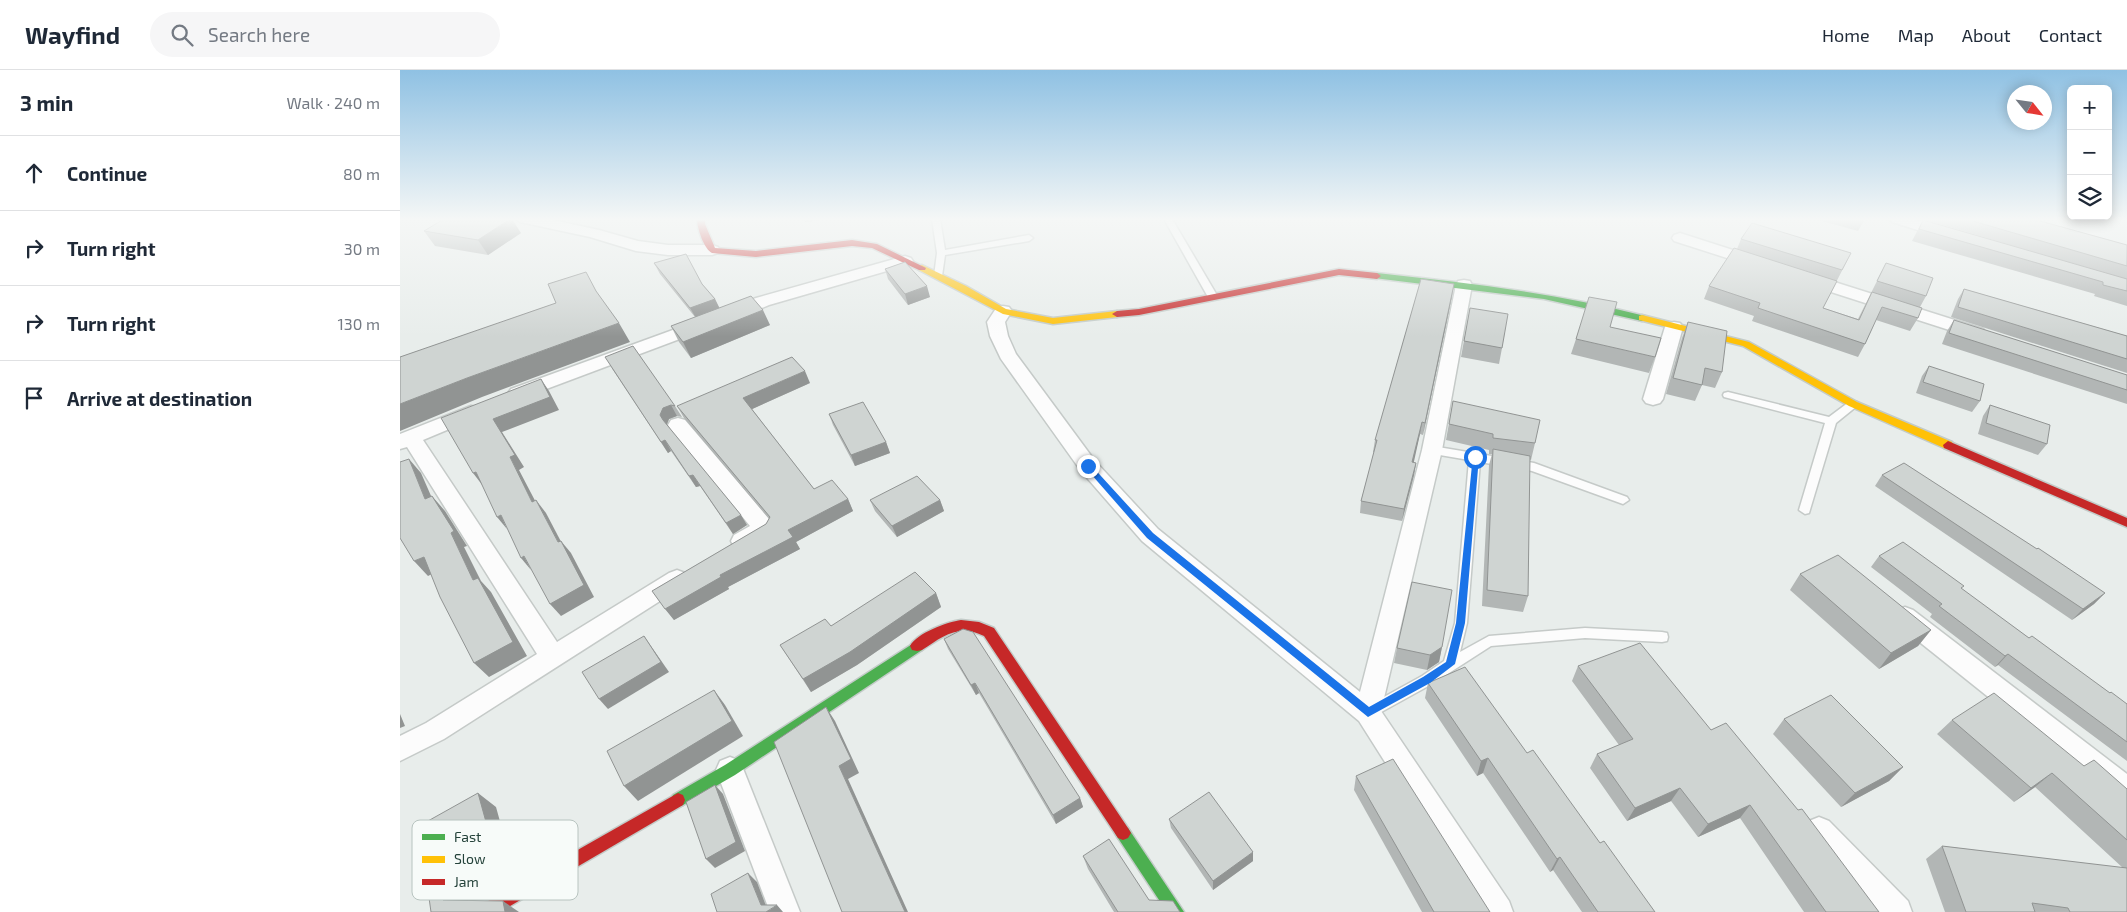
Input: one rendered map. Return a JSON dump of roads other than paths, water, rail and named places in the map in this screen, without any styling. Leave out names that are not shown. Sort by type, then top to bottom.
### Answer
[{"type":"street","points":[[899,258],[938,276],[1003,311],[1052,321],[1139,312],[1338,272],[1464,285],[1605,307],[1674,327],[1746,344],[1853,404],[2127,523]]},
{"type":"street","points":[[1744,258],[1775,268]]},
{"type":"street","points":[[553,657],[405,440],[494,402],[762,302],[905,261]]},
{"type":"street","points":[[1794,274],[1994,339]]},
{"type":"street","points":[[1368,713],[1432,450],[1464,285]]},
{"type":"street","points":[[1003,311],[996,322],[999,336],[1007,355],[1088,466],[1150,535],[1368,713],[1498,912]]},
{"type":"street","points":[[1654,399],[1674,327]]},
{"type":"street","points":[[678,425],[764,528],[722,553]]},
{"type":"street","points":[[400,749],[435,732],[697,567]]},
{"type":"street","points":[[1890,605],[2127,791]]},
{"type":"street","points":[[578,858],[730,770],[932,636],[958,624],[978,624],[988,632],[1176,912]]},
{"type":"street","points":[[730,770],[785,912]]},
{"type":"street","points":[[1818,831],[1897,912]]},
{"type":"street","points":[[486,912],[507,900]]},
{"type":"lane","points":[[938,276],[940,258]]},
{"type":"lane","points":[[1191,258],[1213,297]]},
{"type":"lane","points":[[1728,395],[1831,421]]},
{"type":"lane","points":[[1805,510],[1831,421],[1853,404]]},
{"type":"lane","points":[[1432,450],[1534,467],[1622,500]]},
{"type":"lane","points":[[1450,664],[1461,623],[1475,457]]},
{"type":"lane","points":[[1368,713],[1427,680],[1490,641],[1585,633],[1662,637]]}]
